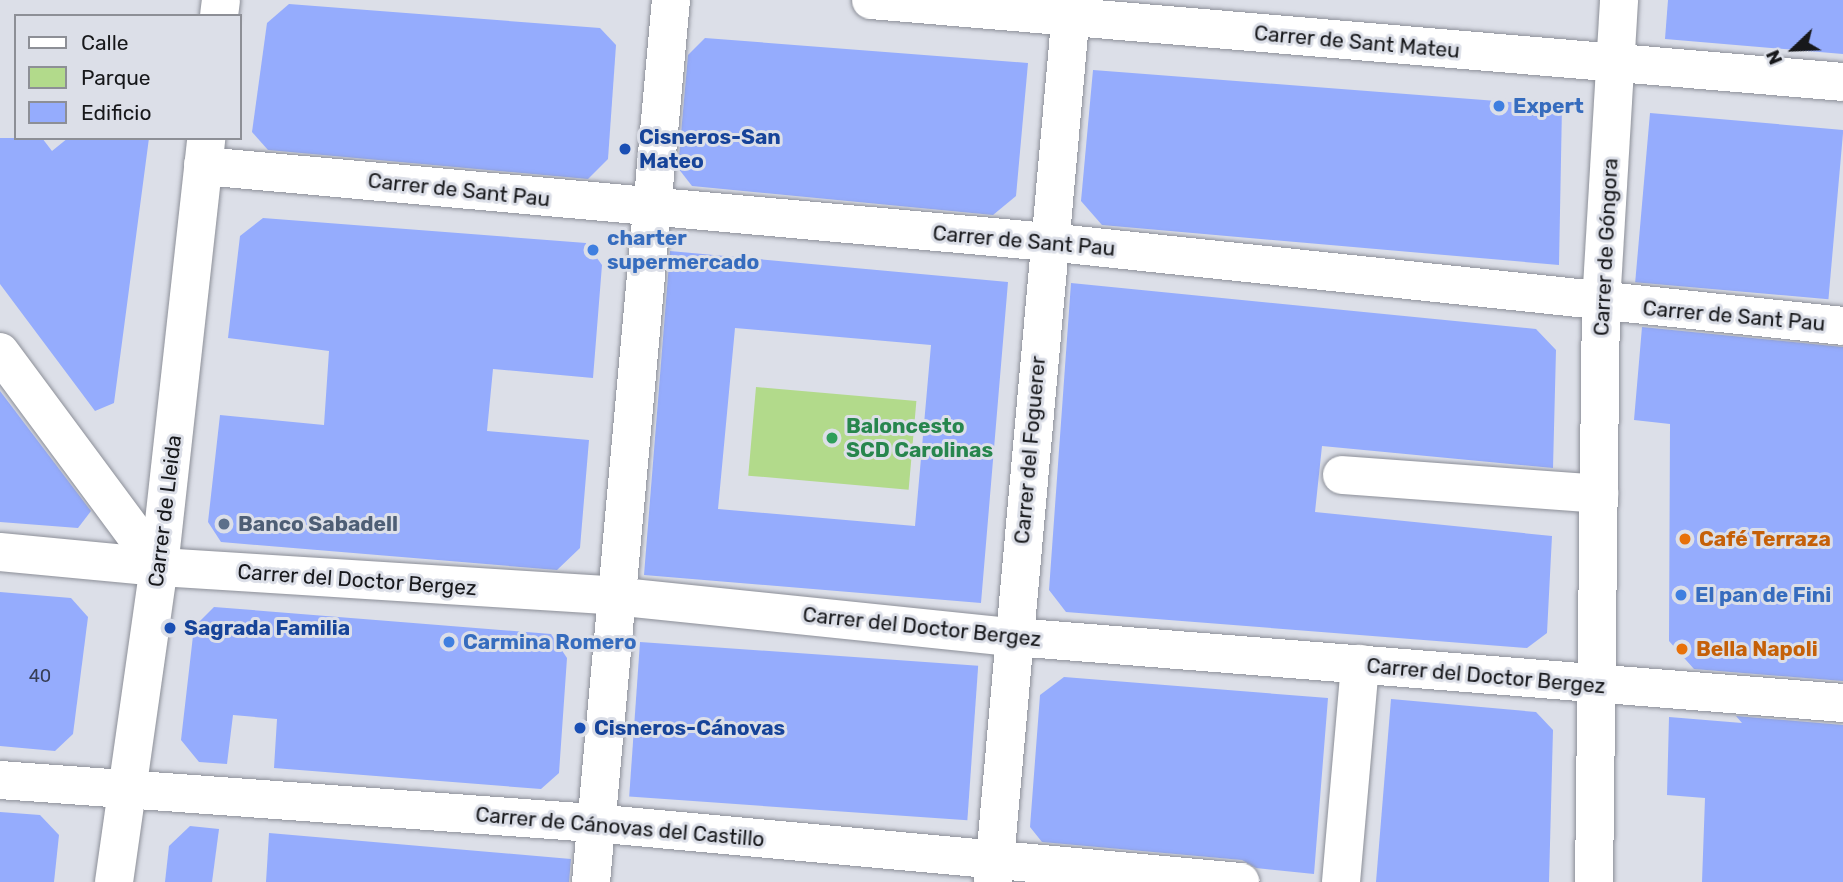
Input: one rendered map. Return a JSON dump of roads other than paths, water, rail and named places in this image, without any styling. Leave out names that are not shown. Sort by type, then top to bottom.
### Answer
[{"type":"street","points":[[591,882],[593,823],[671,0]]},
{"type":"street","name":"Carrer de Sant Mateu","points":[[871,0],[1071,9],[1616,63],[1843,82]]},
{"type":"street","name":"Carrer de Góngora","points":[[1594,882],[1601,304],[1619,0]]},
{"type":"street","name":"Carrer del Foguerer","points":[[994,872],[1048,242],[1071,9]]},
{"type":"street","name":"Carrer de Sant Pau","points":[[205,152],[651,209],[1048,242],[1601,304],[1843,326]]},
{"type":"street","name":"Carrer de Lleida","points":[[114,882],[159,567],[205,152]]},
{"type":"street","points":[[0,352],[159,567]]},
{"type":"street","points":[[1342,475],[1600,494]]},
{"type":"street","name":"Carrer del Doctor Bergez","points":[[0,552],[159,567],[614,596],[1014,637],[1598,686],[1843,703]]},
{"type":"street","points":[[1341,882],[1360,664]]},
{"type":"street","name":"Carrer de Cánovas del Castillo","points":[[0,780],[593,823],[994,872],[1240,882]]},
{"type":"place","name":"Expert","points":[[1499,106]]},
{"type":"place","name":"Cisneros-San Mateo","points":[[625,149]]},
{"type":"place","name":"charter supermercado","points":[[593,250]]},
{"type":"place","name":"Baloncesto SCD Carolinas","points":[[832,438]]},
{"type":"place","name":"Banco Sabadell","points":[[224,524]]},
{"type":"place","name":"Café Terraza","points":[[1685,539]]},
{"type":"place","name":"El pan de Fini","points":[[1681,595]]},
{"type":"place","name":"Sagrada Familia","points":[[170,628]]},
{"type":"place","name":"Carmina Romero","points":[[449,642]]},
{"type":"place","name":"Bella Napoli","points":[[1682,649]]},
{"type":"place","name":"Cisneros-Cánovas","points":[[580,728]]}]
